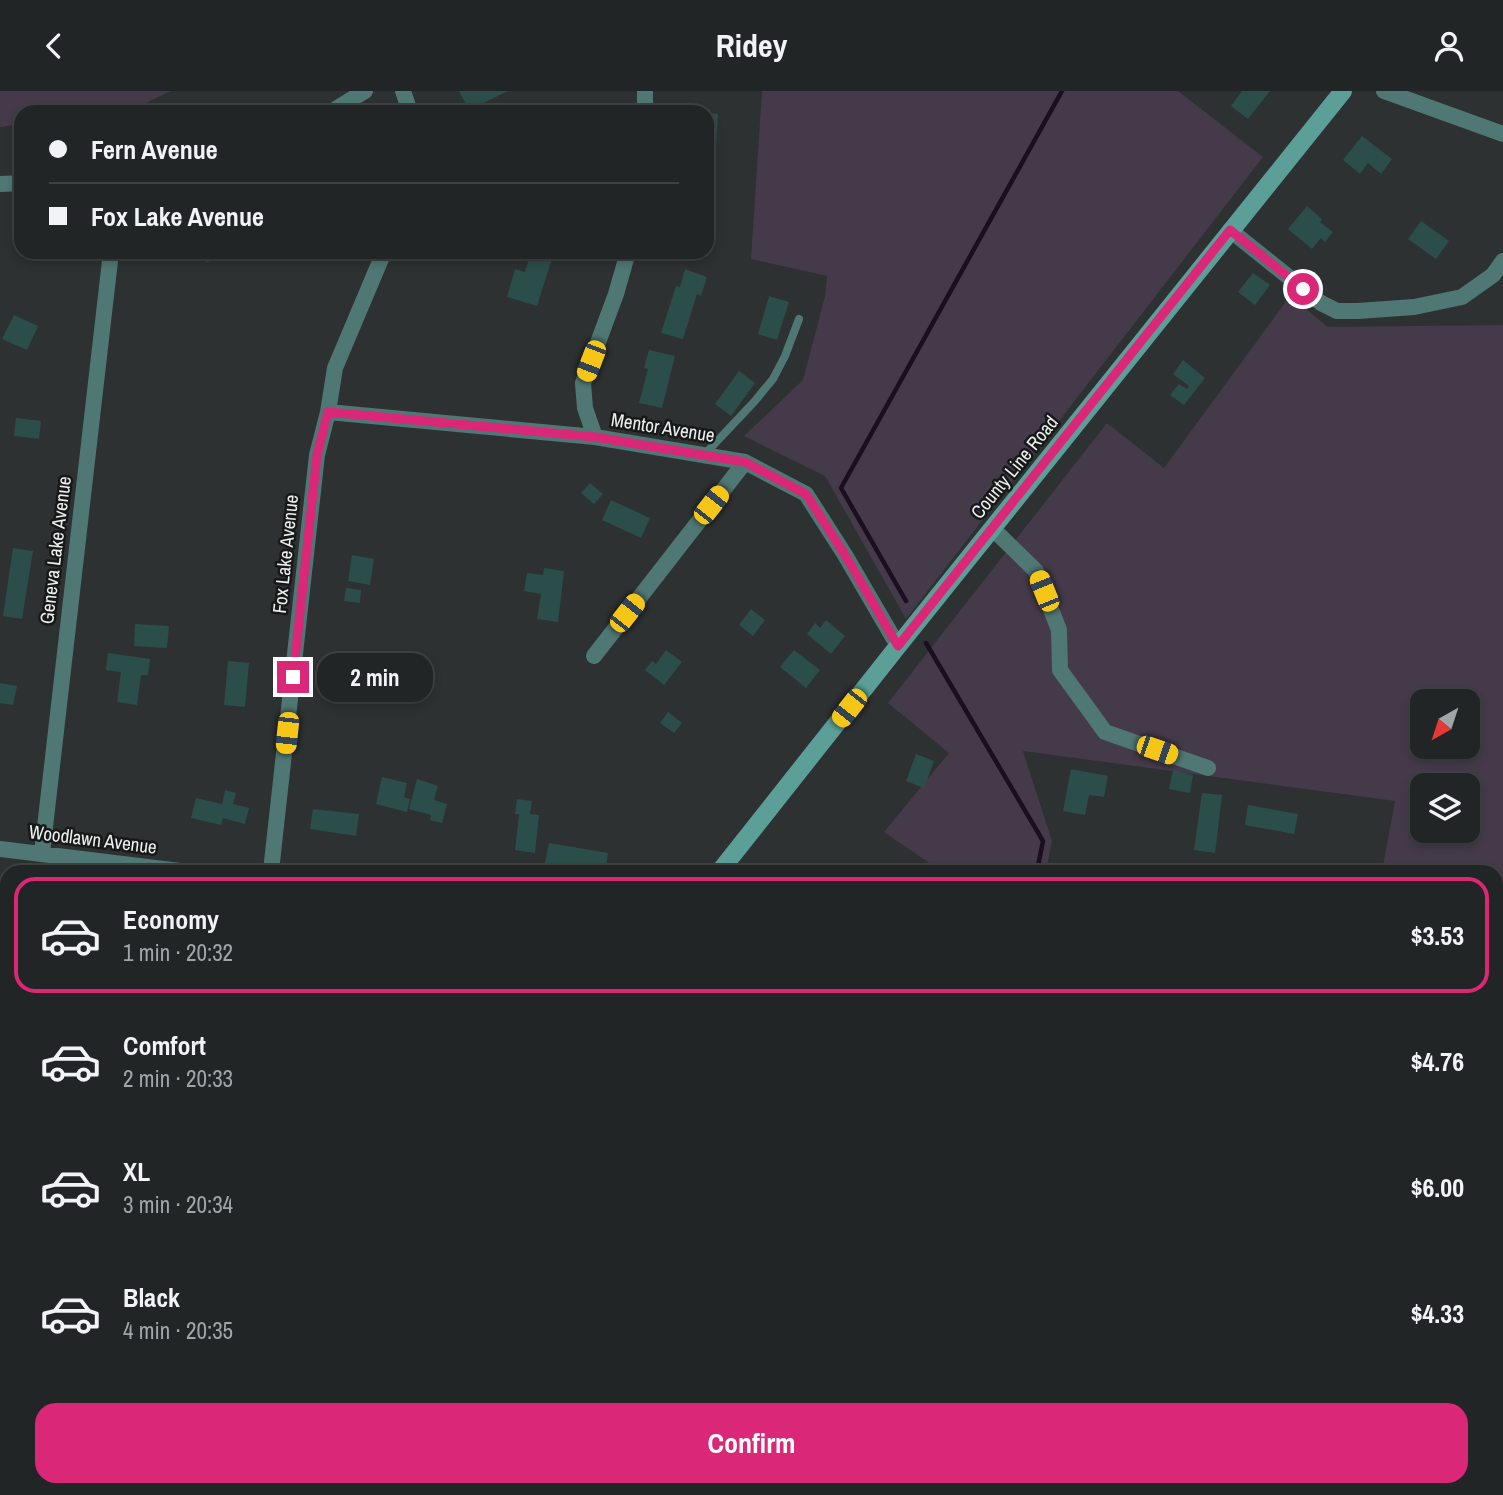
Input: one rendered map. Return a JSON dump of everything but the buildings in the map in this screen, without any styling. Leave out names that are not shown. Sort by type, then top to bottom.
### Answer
[{"type":"street","points":[[342,105],[365,91]]},
{"type":"street","name":"County Line Road","points":[[725,865],[1343,91]]},
{"type":"street","points":[[1384,91],[1503,134]]},
{"type":"street","points":[[1230,230],[1321,303],[1337,311],[1414,307],[1462,297],[1493,275],[1503,261]]},
{"type":"street","name":"Geneva Lake Avenue","points":[[41,853],[110,259]]},
{"type":"street","name":"Fox Lake Avenue","points":[[272,865],[317,455],[335,368],[381,259]]},
{"type":"street","points":[[595,437],[585,408],[583,383],[617,294],[626,259]]},
{"type":"street","name":"Mentor Avenue","points":[[328,412],[595,437],[745,462],[806,494],[898,646]]},
{"type":"street","points":[[594,656],[745,462]]},
{"type":"street","points":[[992,529],[1036,571],[1059,630],[1060,670],[1105,732],[1208,768]]},
{"type":"street","name":"Woodlawn Avenue","points":[[0,849],[134,865]]},
{"type":"lane","points":[[704,455],[773,379],[799,319]]},
{"type":"shaded area","points":[[0,91],[171,91],[142,105],[14,105],[14,125],[0,127]]},
{"type":"shaded area","points":[[762,91],[1178,91],[1263,157],[906,619],[825,476],[744,436],[803,380],[825,296],[827,276],[751,259]]},
{"type":"shaded area","points":[[1290,296],[1328,327],[1503,325],[1503,865],[1383,865],[1395,801],[1023,751],[1052,841],[1047,865],[932,865],[884,832],[949,753],[888,703],[1107,423],[1164,468]]},
{"type":"waterway","points":[[906,601],[841,488],[1062,91]]},
{"type":"waterway","points":[[926,643],[1043,841],[1038,865]]},
{"type":"route","points":[[293,677],[317,455],[328,412],[595,437],[745,462],[806,494],[898,646],[1230,230],[1303,289]]}]
